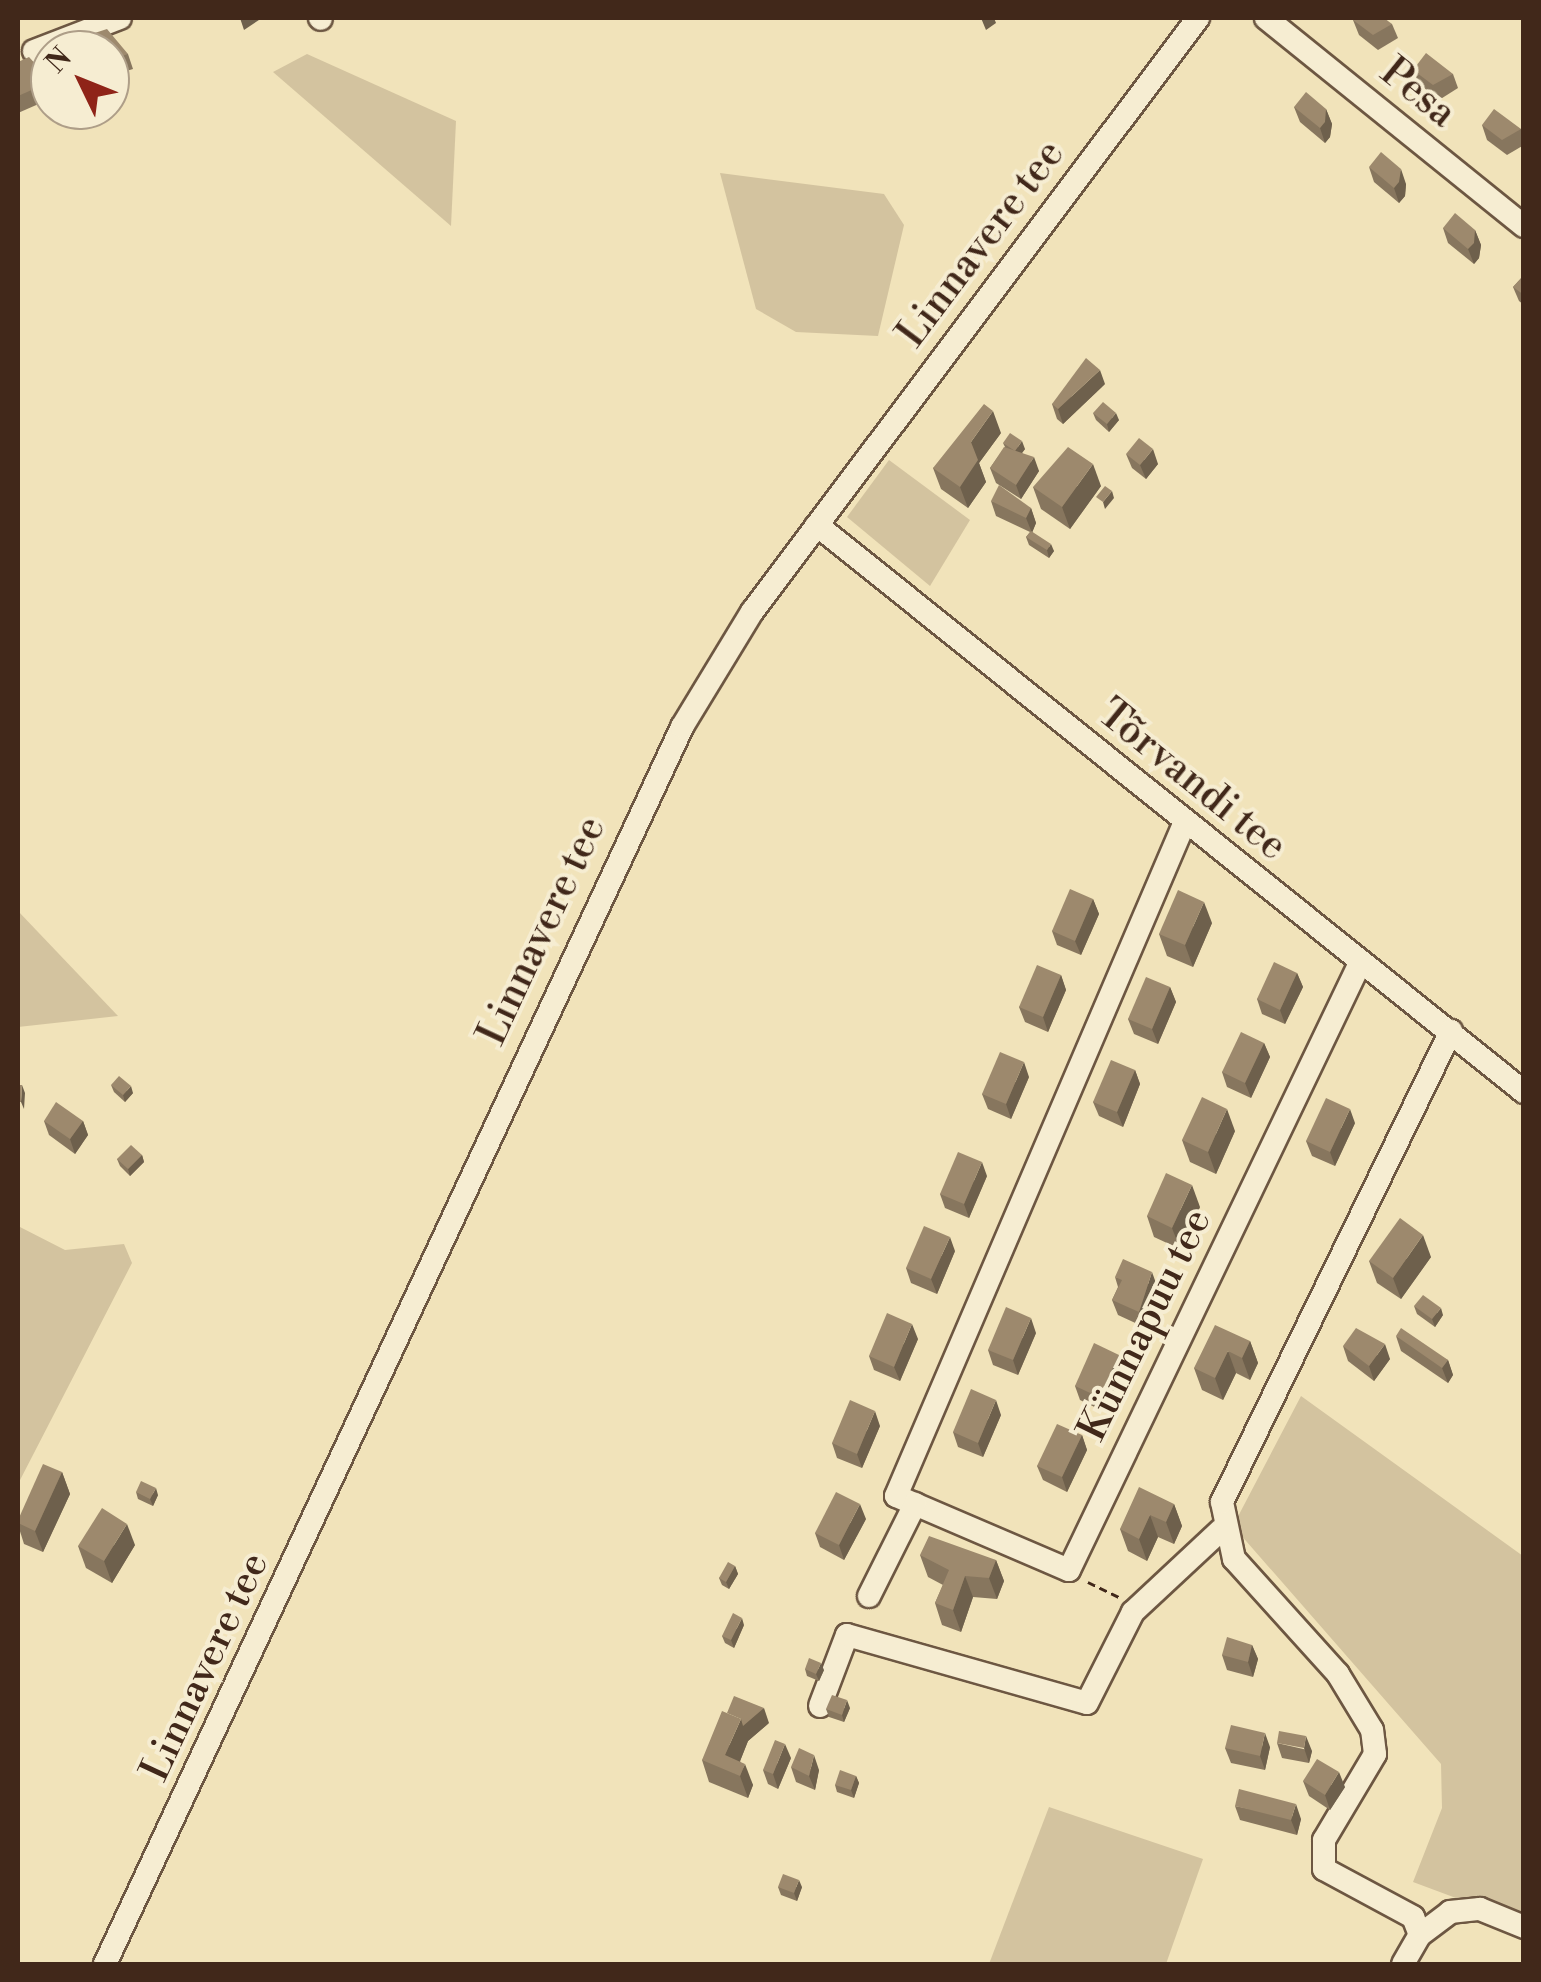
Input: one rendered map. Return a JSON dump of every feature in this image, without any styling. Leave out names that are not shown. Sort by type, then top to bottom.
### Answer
[{"type":"street","points":[[89,30],[120,18]]},
{"type":"street","name":"Linnavere tee","points":[[105,1964],[617,856],[682,726],[816,525],[1198,18]]},
{"type":"street","name":"Pesa","points":[[1266,18],[1524,226]]},
{"type":"street","name":"Tõrvandi tee","points":[[816,525],[1184,824],[1451,1030],[1524,1092]]},
{"type":"street","points":[[1070,1570],[896,1496],[1184,824]]},
{"type":"street","name":"Künnapuu tee","points":[[1070,1570],[1361,961]]},
{"type":"street","points":[[1420,1936],[1398,1905],[1324,1869],[1324,1840],[1376,1754],[1372,1730],[1222,1530],[1222,1502],[1451,1030]]},
{"type":"street","points":[[869,1596],[914,1504]]},
{"type":"street","points":[[820,1706],[847,1635],[1087,1703],[1140,1606],[1222,1530]]},
{"type":"street","points":[[1403,1964],[1420,1936],[1450,1912],[1480,1909],[1524,1927]]},
{"type":"path","points":[[1070,1570],[1140,1606]]},
{"type":"shaded area","points":[[307,54],[456,121],[451,226],[273,72]]},
{"type":"shaded area","points":[[720,173],[884,194],[904,225],[878,336],[796,332],[756,309]]},
{"type":"shaded area","points":[[889,460],[970,520],[930,586],[847,517]]},
{"type":"shaded area","points":[[18,911],[118,1016],[18,1027]]},
{"type":"shaded area","points":[[18,1226],[65,1250],[124,1244],[132,1263],[18,1484]]},
{"type":"shaded area","points":[[1301,1396],[1523,1556],[1523,1923],[1413,1882],[1442,1808],[1441,1764],[1233,1526]]},
{"type":"shaded area","points":[[1049,1807],[1203,1859],[1166,1964],[989,1964]]},
{"type":"building","points":[[1355,18],[1384,18],[1392,24],[1373,35]]},
{"type":"building","points":[[1426,53],[1453,74],[1433,85],[1413,70]]},
{"type":"building","points":[[30,58],[30,91],[18,96],[18,62]]},
{"type":"building","points":[[1306,92],[1326,109],[1320,128],[1294,107]]},
{"type":"building","points":[[1494,109],[1521,129],[1502,140],[1482,125]]},
{"type":"building","points":[[1381,152],[1401,169],[1394,188],[1369,167]]},
{"type":"building","points":[[1455,213],[1475,230],[1474,243],[1468,249],[1443,228]]},
{"type":"building","points":[[1524,275],[1524,295],[1513,287]]},
{"type":"building","points":[[1086,358],[1100,370],[1058,409],[1052,404]]},
{"type":"building","points":[[1103,402],[1116,413],[1107,424],[1093,413]]},
{"type":"building","points":[[984,404],[993,411],[971,442],[978,460],[960,487],[933,468]]},
{"type":"building","points":[[1010,433],[1022,441],[1015,451],[1003,443]]},
{"type":"building","points":[[1139,438],[1153,449],[1140,465],[1126,454]]},
{"type":"building","points":[[1004,447],[1034,457],[1016,485],[990,468]]},
{"type":"building","points":[[1068,447],[1093,464],[1062,507],[1033,487]]},
{"type":"building","points":[[999,485],[1031,508],[1026,518],[991,501]]},
{"type":"building","points":[[1105,486],[1112,491],[1103,502],[1096,497]]},
{"type":"building","points":[[1031,531],[1051,544],[1047,550],[1026,537]]},
{"type":"building","points":[[1070,889],[1093,899],[1075,941],[1052,931]]},
{"type":"building","points":[[1178,890],[1204,902],[1185,945],[1159,934]]},
{"type":"building","points":[[1274,962],[1297,973],[1280,1010],[1257,999]]},
{"type":"building","points":[[1037,965],[1061,975],[1043,1017],[1019,1007]]},
{"type":"building","points":[[1146,977],[1170,987],[1152,1029],[1128,1019]]},
{"type":"building","points":[[1241,1032],[1264,1043],[1245,1083],[1222,1072]]},
{"type":"building","points":[[1000,1052],[1024,1062],[1006,1104],[982,1094]]},
{"type":"building","points":[[1111,1060],[1135,1070],[1117,1112],[1093,1102]]},
{"type":"building","points":[[119,1076],[131,1086],[123,1095],[111,1085]]},
{"type":"building","points":[[1202,1097],[1227,1109],[1208,1152],[1182,1140]]},
{"type":"building","points":[[1326,1098],[1350,1109],[1330,1152],[1306,1141]]},
{"type":"building","points":[[56,1102],[83,1121],[70,1139],[44,1121]]},
{"type":"building","points":[[131,1145],[142,1155],[128,1169],[117,1159]]},
{"type":"building","points":[[958,1152],[982,1162],[964,1204],[940,1194]]},
{"type":"building","points":[[1166,1173],[1192,1185],[1172,1228],[1147,1216]]},
{"type":"building","points":[[1400,1218],[1423,1235],[1393,1278],[1369,1261]]},
{"type":"building","points":[[924,1226],[950,1237],[931,1279],[906,1268]]},
{"type":"building","points":[[1123,1259],[1152,1272],[1139,1312],[1112,1300],[1122,1280],[1115,1277]]},
{"type":"building","points":[[1423,1295],[1441,1308],[1432,1319],[1414,1306]]},
{"type":"building","points":[[1006,1307],[1031,1318],[1013,1360],[988,1350]]},
{"type":"building","points":[[887,1313],[912,1324],[894,1367],[869,1356]]},
{"type":"building","points":[[1215,1325],[1250,1341],[1242,1358],[1228,1351],[1215,1378],[1194,1368]]},
{"type":"building","points":[[1356,1328],[1385,1344],[1369,1366],[1343,1346]]},
{"type":"building","points":[[1401,1328],[1448,1360],[1442,1368],[1396,1336]]},
{"type":"building","points":[[1094,1343],[1119,1355],[1099,1397],[1075,1386]]},
{"type":"building","points":[[971,1389],[996,1400],[978,1443],[953,1432]]},
{"type":"building","points":[[850,1400],[875,1411],[857,1454],[832,1443]]},
{"type":"building","points":[[1057,1424],[1082,1435],[1062,1477],[1037,1466]]},
{"type":"building","points":[[43,1464],[62,1472],[35,1531],[18,1520]]},
{"type":"building","points":[[141,1481],[156,1488],[150,1499],[136,1492]]},
{"type":"building","points":[[1139,1487],[1174,1504],[1166,1522],[1150,1515],[1139,1539],[1120,1529]]},
{"type":"building","points":[[836,1492],[860,1504],[839,1545],[815,1533]]},
{"type":"building","points":[[102,1508],[127,1524],[104,1561],[78,1546]]},
{"type":"building","points":[[929,1536],[996,1560],[989,1578],[965,1576],[953,1610],[935,1603],[949,1570],[920,1555]]},
{"type":"building","points":[[728,1562],[735,1566],[726,1582],[719,1578]]},
{"type":"building","points":[[733,1613],[742,1618],[731,1640],[722,1636]]},
{"type":"building","points":[[1227,1637],[1252,1645],[1248,1662],[1222,1655]]},
{"type":"building","points":[[809,1658],[821,1663],[816,1674],[805,1669]]},
{"type":"building","points":[[832,1695],[847,1700],[842,1715],[826,1709]]},
{"type":"building","points":[[734,1696],[764,1708],[743,1726],[741,1719],[727,1713]]},
{"type":"building","points":[[722,1711],[741,1719],[725,1755],[745,1764],[740,1776],[702,1760]]},
{"type":"building","points":[[1231,1725],[1265,1733],[1260,1756],[1225,1748]]},
{"type":"building","points":[[1279,1731],[1306,1736],[1304,1748],[1277,1743]]},
{"type":"building","points":[[775,1740],[785,1744],[773,1774],[763,1770]]},
{"type":"building","points":[[799,1748],[814,1755],[809,1776],[791,1767]]},
{"type":"building","points":[[1317,1759],[1339,1772],[1325,1795],[1303,1781]]},
{"type":"building","points":[[840,1770],[856,1776],[851,1790],[835,1785]]},
{"type":"building","points":[[1239,1789],[1296,1804],[1291,1820],[1235,1806]]},
{"type":"building","points":[[783,1874],[799,1880],[794,1893],[778,1887]]}]
